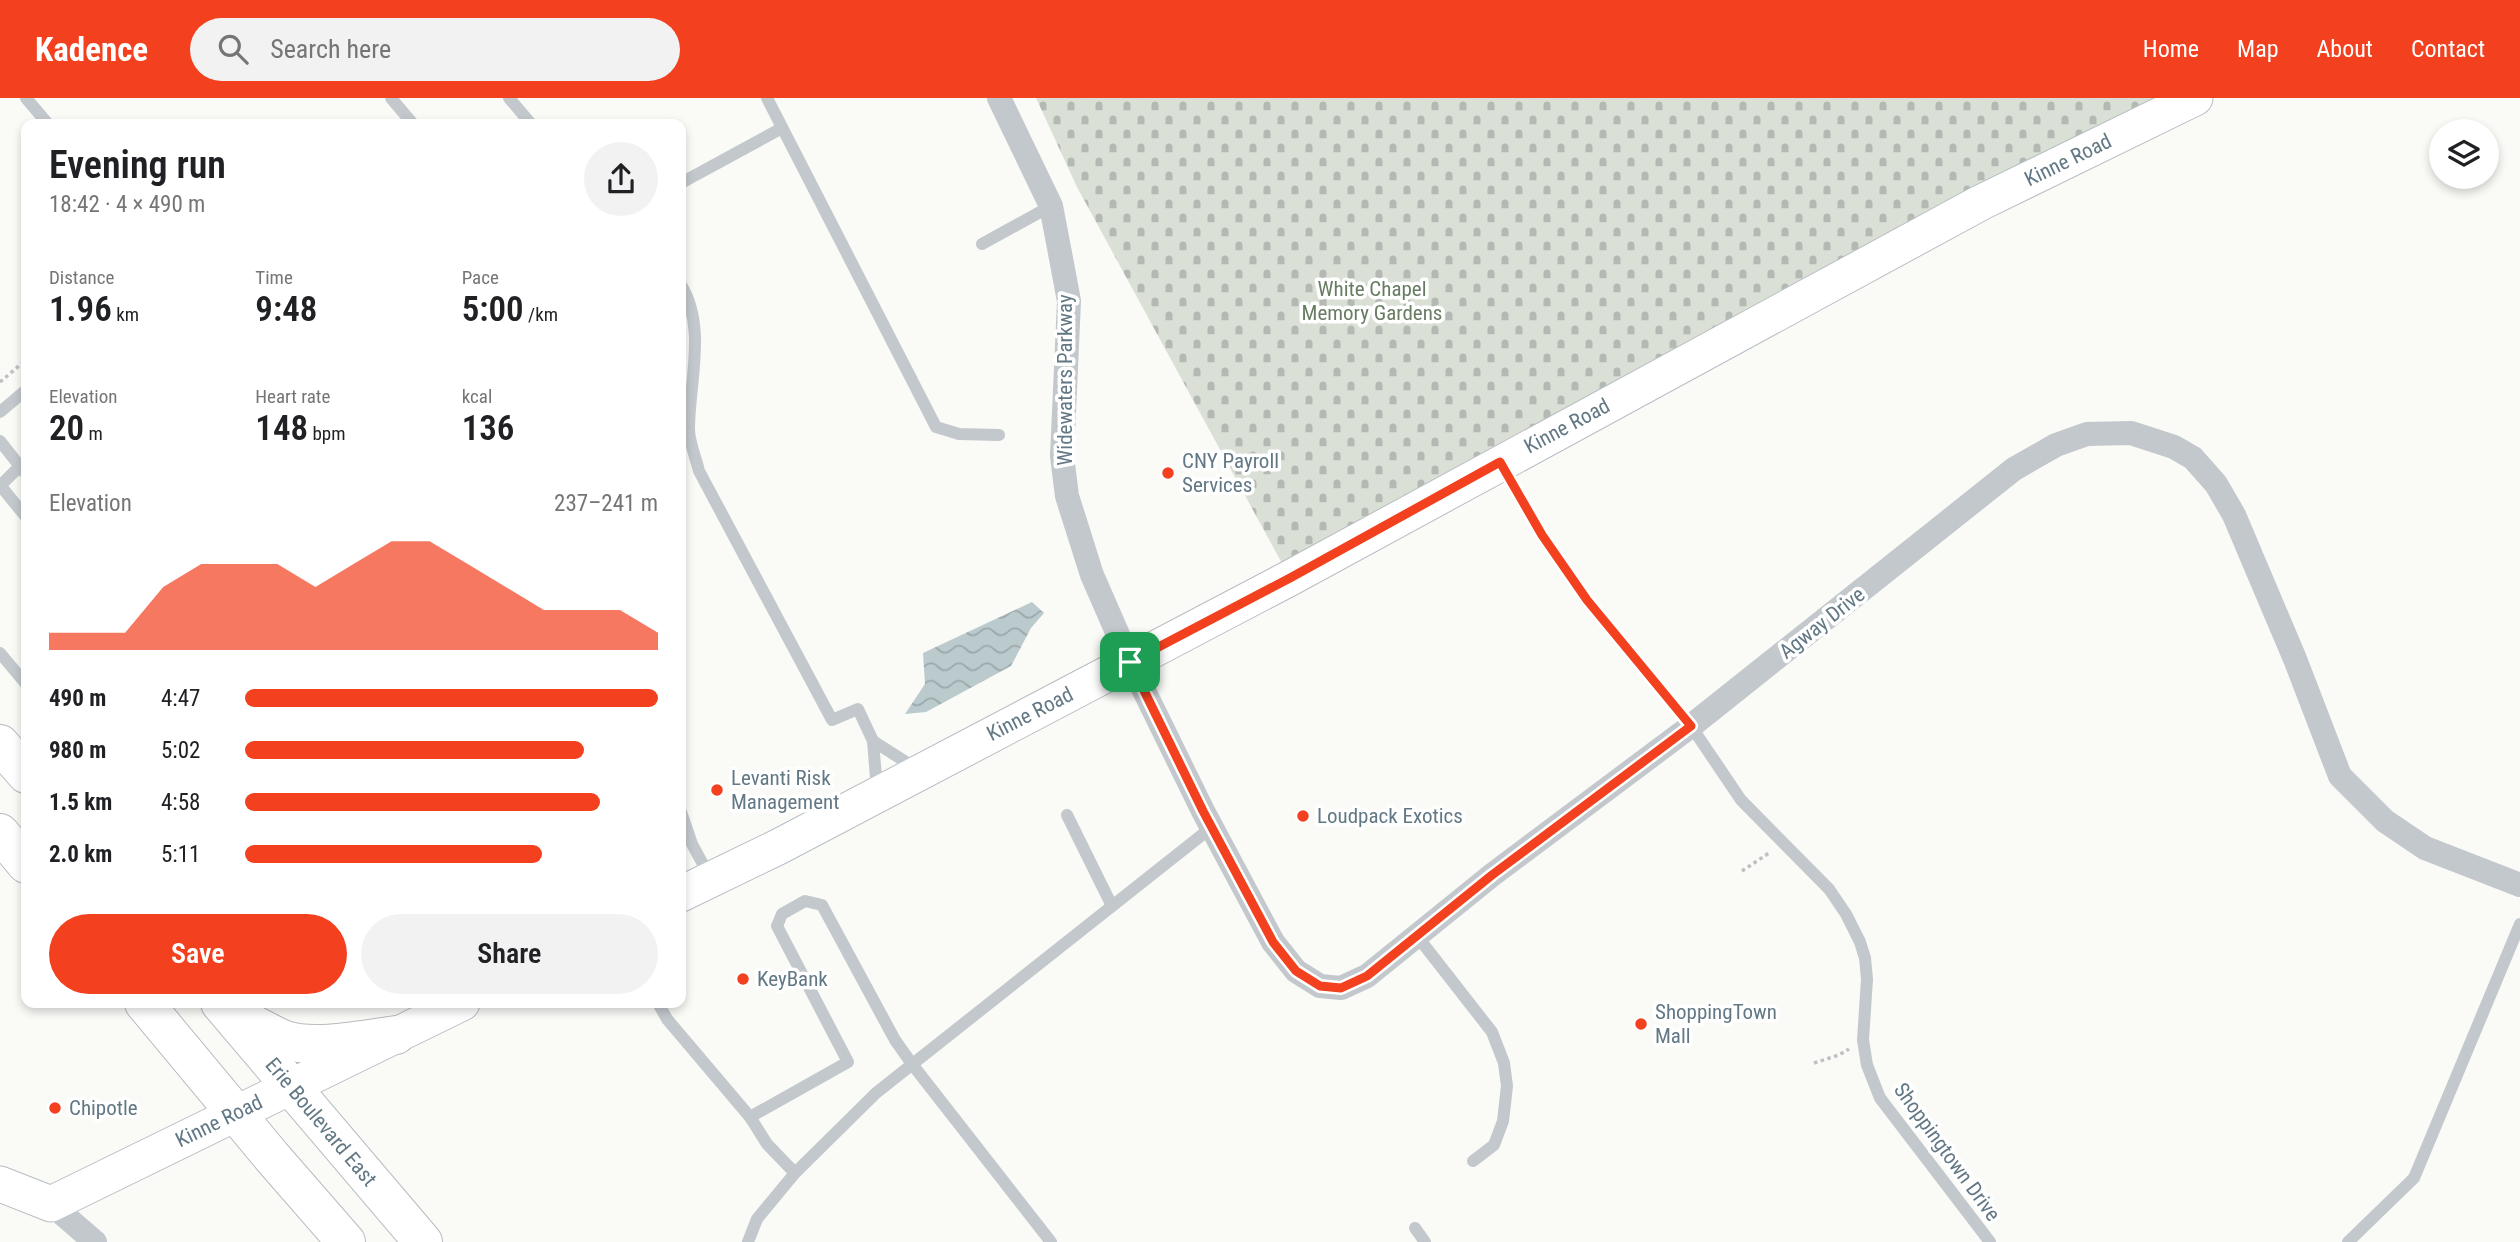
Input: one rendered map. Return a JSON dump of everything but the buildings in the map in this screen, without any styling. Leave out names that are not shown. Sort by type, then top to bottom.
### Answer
[{"type":"main road","points":[[0,833],[21,858]]},
{"type":"main road","points":[[148,1008],[346,1242]]},
{"type":"main road","name":"Erie Boulevard East","points":[[225,1008],[422,1242]]},
{"type":"main road","points":[[226,1008],[287,1041],[334,1044],[396,1035]]},
{"type":"street","name":"Widewaters Parkway","points":[[999,98],[1051,206],[1069,301],[1062,456],[1067,496],[1092,575],[1130,662]]},
{"type":"street","name":"Kinne Road","points":[[686,892],[1290,578],[1980,203],[2194,98]]},
{"type":"street","name":"Agway Drive","points":[[1130,662],[1273,942],[1296,971],[1320,986],[1341,988],[1367,976],[1492,875],[1691,726],[2014,469],[2056,446],[2087,434],[2130,432],[2174,447],[2193,458],[2216,484],[2234,515],[2270,599],[2340,776],[2385,821],[2425,848],[2520,885]]},
{"type":"street","name":"Kinne Road","points":[[51,1204],[234,1112],[292,1087],[452,1008]]},
{"type":"street","points":[[0,1184],[51,1204],[96,1242]]},
{"type":"lane","points":[[26,98],[44,119]]},
{"type":"lane","points":[[391,98],[409,119]]},
{"type":"lane","points":[[509,98],[527,119]]},
{"type":"lane","points":[[767,98],[813,182],[936,428],[959,435],[999,435]]},
{"type":"lane","points":[[686,180],[782,128]]},
{"type":"lane","points":[[982,244],[1051,206]]},
{"type":"lane","points":[[686,300],[691,315],[695,350],[689,432],[699,471],[832,720],[858,709],[873,741],[877,793]]},
{"type":"lane","points":[[0,412],[21,394]]},
{"type":"lane","points":[[0,440],[21,467]]},
{"type":"lane","name":"Shoppingtown Drive","points":[[1500,462],[1542,535],[1587,600],[1691,726],[1741,800],[1829,889],[1846,915],[1865,958],[1867,979],[1863,1040],[1867,1065],[1880,1098],[1990,1242]]},
{"type":"lane","points":[[21,471],[0,486],[21,511]]},
{"type":"lane","points":[[0,653],[21,678]]},
{"type":"lane","points":[[873,741],[920,771]]},
{"type":"lane","points":[[1067,815],[1112,906]]},
{"type":"lane","points":[[686,826],[692,844],[712,879]]},
{"type":"lane","points":[[748,1242],[757,1219],[795,1173],[838,1127],[876,1093],[1212,827]]},
{"type":"lane","points":[[750,1117],[848,1062],[776,926],[782,914],[806,901],[822,905],[895,1040],[1051,1242]]},
{"type":"lane","points":[[2348,1242],[2414,1178],[2520,924]]},
{"type":"lane","points":[[1417,936],[1492,1032],[1504,1063],[1507,1086],[1503,1121],[1494,1145],[1473,1161]]},
{"type":"lane","points":[[661,1008],[667,1020],[750,1117],[767,1144],[795,1173]]},
{"type":"lane","points":[[1415,1228],[1425,1242]]},
{"type":"path","points":[[0,382],[21,364]]},
{"type":"path","points":[[1741,872],[1782,844]]},
{"type":"path","points":[[1814,1063],[1839,1055],[1863,1040]]},
{"type":"green space","name":"White Chapel Memory Gardens","points":[[1036,98],[2195,98],[1290,578],[1077,187]]},
{"type":"water","points":[[1032,602],[1044,613],[1031,628],[1011,666],[926,712],[905,714],[925,684],[923,653]]},
{"type":"place","name":"CNY Payroll Services","points":[[1168,473]]},
{"type":"place","name":"Levanti Risk Management","points":[[717,790]]},
{"type":"place","name":"Loudpack Exotics","points":[[1303,816]]},
{"type":"place","name":"KeyBank","points":[[743,979]]},
{"type":"place","name":"ShoppingTown Mall","points":[[1641,1024]]},
{"type":"place","name":"Chipotle","points":[[55,1108]]},
{"type":"route","points":[[1500,462],[1542,535],[1587,600],[1691,726],[1492,875],[1367,976],[1341,988],[1320,986],[1296,971],[1273,942],[1203,811],[1130,662],[1290,578],[1500,462]]}]
